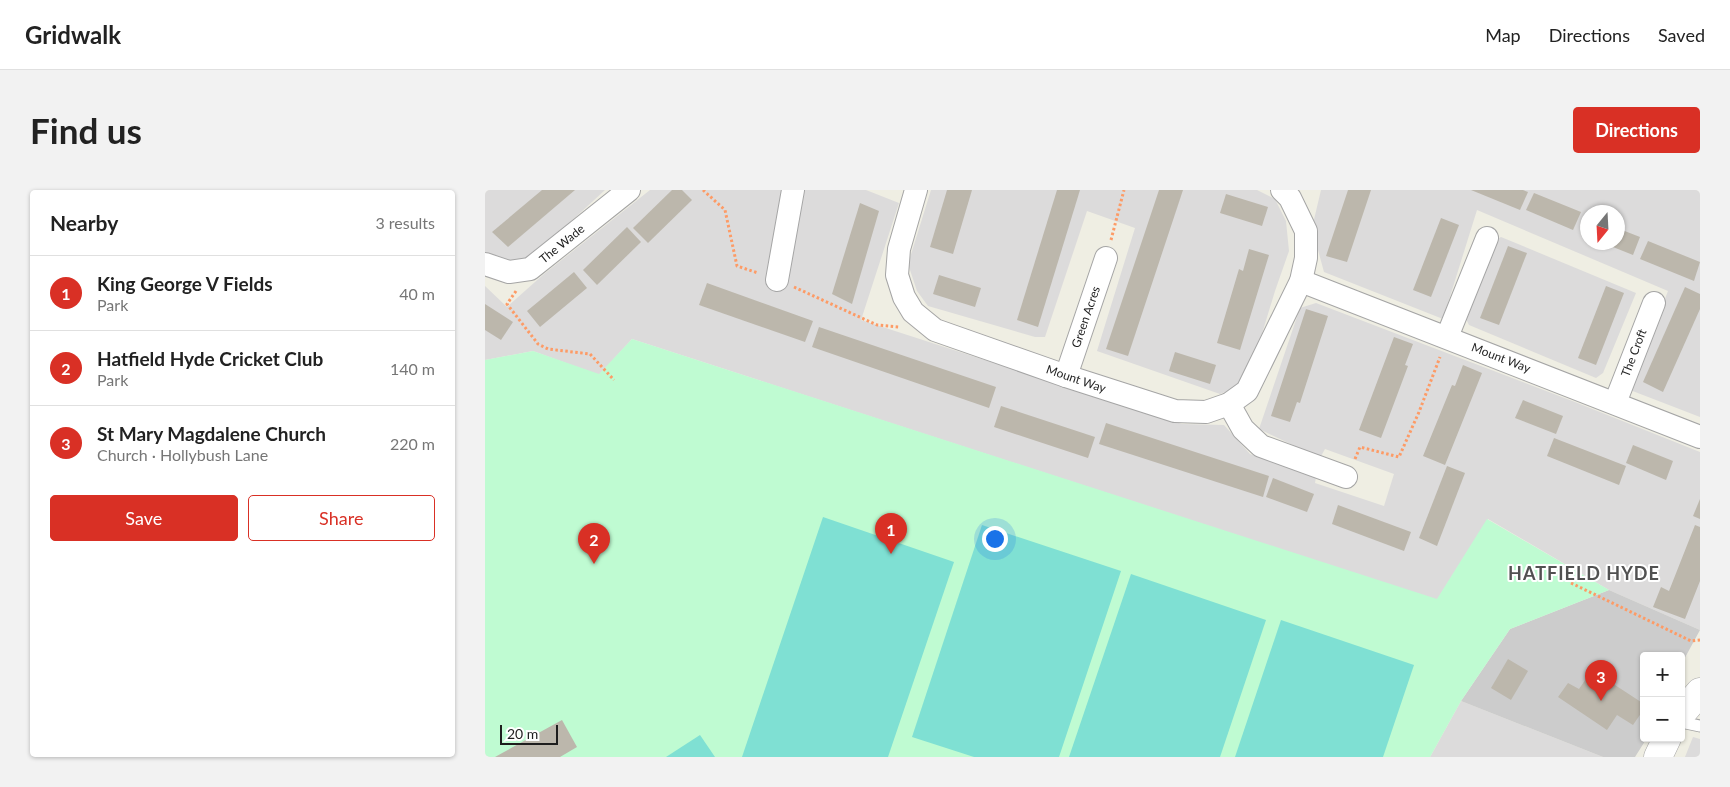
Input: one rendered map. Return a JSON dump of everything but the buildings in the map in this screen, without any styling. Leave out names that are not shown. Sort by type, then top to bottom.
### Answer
[{"type":"street","name":"The Wade","points":[[485,264],[509,272],[530,269],[629,190]]},
{"type":"street","points":[[777,280],[793,190]]},
{"type":"street","name":"Mount Way","points":[[914,190],[899,249],[897,275],[903,296],[913,312],[935,330],[1066,376],[1175,411],[1206,412],[1229,404],[1247,390],[1301,281],[1306,258],[1306,231],[1290,198],[1283,190]]},
{"type":"street","points":[[1447,337],[1487,238]]},
{"type":"street","name":"Green Acres","points":[[1066,376],[1107,258]]},
{"type":"street","name":"Mount Way","points":[[1301,281],[1700,437]]},
{"type":"street","name":"The Croft","points":[[1615,403],[1654,303]]},
{"type":"street","points":[[1229,404],[1243,429],[1261,446],[1346,477]]},
{"type":"street","points":[[1685,709],[1700,692]]},
{"type":"street","points":[[1658,757],[1665,742]]},
{"type":"lane","points":[[1685,723],[1700,726]]},
{"type":"path","points":[[703,190],[725,210],[737,266],[777,280],[877,325],[935,330]]},
{"type":"path","points":[[1107,258],[1124,190]]},
{"type":"path","points":[[530,269],[507,304],[538,344],[548,350],[590,354],[614,380]]},
{"type":"path","points":[[1346,477],[1360,447],[1399,457],[1419,412],[1447,337]]},
{"type":"path","points":[[1571,582],[1691,641],[1700,640]]},
{"type":"shaded area","points":[[485,190],[605,190],[529,260],[515,263],[485,254]]},
{"type":"shaded area","points":[[650,190],[866,190],[899,203],[861,320],[1182,424],[1224,425],[1250,454],[1316,477],[1315,483],[1384,506],[1394,474],[1325,449],[1320,458],[1259,429],[1300,308],[1316,303],[1700,452],[1700,630],[1609,590],[1488,519],[1437,600],[632,339],[599,375],[533,351],[485,360],[485,286],[507,307],[544,274]]},
{"type":"shaded area","points":[[931,190],[1257,190],[1275,199],[1286,221],[1289,251],[1257,350],[1239,387],[1220,394],[1097,351],[1135,228],[1087,211],[1045,337],[1035,337],[928,306],[917,291],[908,264]]},
{"type":"shaded area","points":[[1321,190],[1700,190],[1700,417],[1630,390],[1668,291],[1477,210],[1443,319],[1324,272],[1312,228]]},
{"type":"shaded area","points":[[1501,237],[1636,293],[1603,373],[1596,378],[1469,325],[1465,317],[1492,242]]},
{"type":"shaded area","points":[[823,517],[954,562],[888,757],[742,757]]},
{"type":"shaded area","points":[[982,525],[1121,571],[1059,757],[974,757],[912,737]]},
{"type":"shaded area","points":[[1131,574],[1266,620],[1220,757],[1069,757]]},
{"type":"shaded area","points":[[1609,590],[1700,630],[1685,658],[1685,652],[1640,652],[1640,742],[1644,742],[1635,757],[1603,757],[1461,701],[1510,629]]},
{"type":"shaded area","points":[[1281,620],[1414,665],[1383,757],[1235,757]]},
{"type":"shaded area","points":[[1461,701],[1603,757],[1430,757]]},
{"type":"shaded area","points":[[700,735],[715,757],[666,757]]},
{"type":"shaded area","points":[[1693,737],[1700,739],[1700,757],[1685,757]]},
{"type":"green space","points":[[632,339],[1437,599],[1487,519],[1609,590],[1510,629],[1461,701],[1430,757],[485,757],[485,360],[533,351],[599,374]]},
{"type":"place","name":"King George V Fields","points":[[891,554]]},
{"type":"place","name":"Hatfield Hyde Cricket Club","points":[[594,564]]},
{"type":"place","name":"St Mary Magdalene Church","points":[[1601,701]]},
{"type":"district","name":"HATFIELD HYDE","points":[[1584,574]]}]
